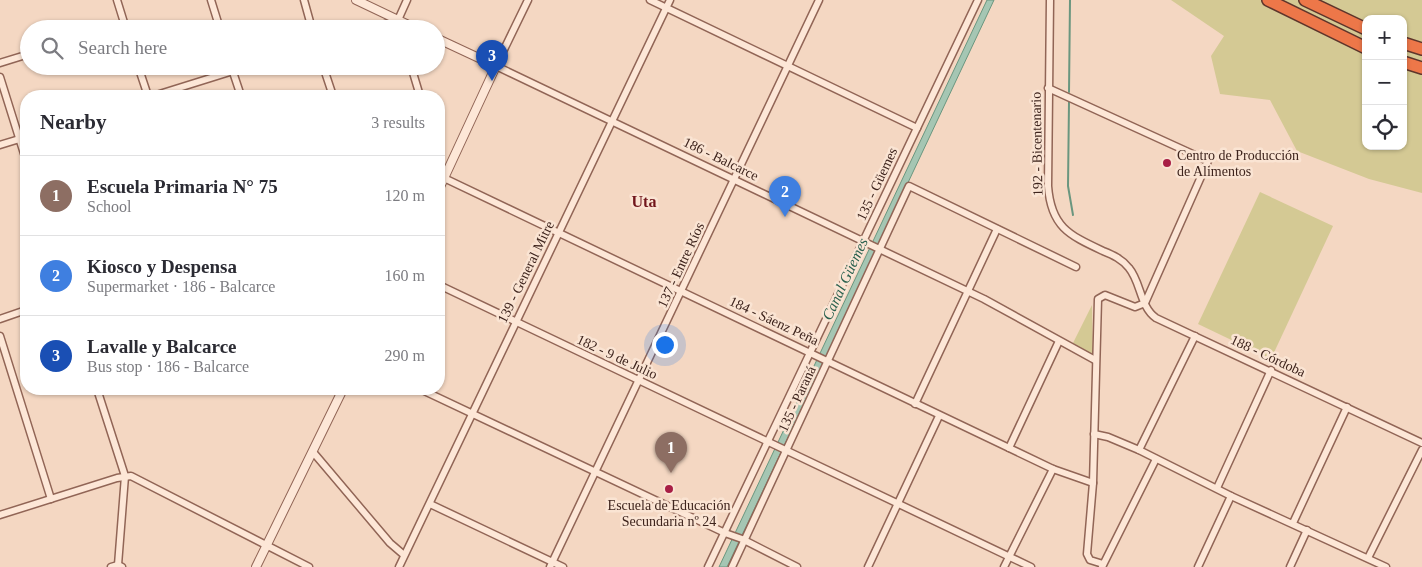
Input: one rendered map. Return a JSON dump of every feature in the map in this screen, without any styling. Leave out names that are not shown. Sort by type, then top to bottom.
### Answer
[{"type":"highway","points":[[1268,0],[1362,46]]},
{"type":"highway","points":[[1305,0],[1362,26]]},
{"type":"highway","points":[[1407,39],[1422,43]]},
{"type":"highway","points":[[1407,44],[1422,50]]},
{"type":"highway","points":[[1407,63],[1422,68]]},
{"type":"street","points":[[117,0],[124,20]]},
{"type":"street","points":[[211,0],[217,20]]},
{"type":"street","points":[[304,0],[310,20]]},
{"type":"street","points":[[356,0],[398,20],[407,0]]},
{"type":"street","points":[[445,171],[528,0]]},
{"type":"street","points":[[650,0],[917,128]]},
{"type":"street","name":"139 - General Mitre","points":[[399,567],[670,0]]},
{"type":"street","name":"137 - Entre Ríos","points":[[551,564],[819,0]]},
{"type":"street","name":"135 - Güemes","points":[[708,567],[727,534],[813,354],[978,0]]},
{"type":"street","name":"192 - Bicentenario","points":[[1050,0],[1048,186],[1053,214],[1069,233],[1123,261],[1135,276],[1145,303]]},
{"type":"street","points":[[445,42],[496,66]]},
{"type":"street","points":[[0,63],[20,57]]},
{"type":"street","name":"186 - Balcarce","points":[[496,66],[879,248],[968,292],[1095,360]]},
{"type":"street","points":[[141,75],[146,90]]},
{"type":"street","points":[[171,90],[214,75]]},
{"type":"street","points":[[234,75],[239,90]]},
{"type":"street","points":[[326,75],[331,90]]},
{"type":"street","points":[[414,75],[418,90]]},
{"type":"street","points":[[0,77],[20,130]]},
{"type":"street","points":[[1048,88],[1208,161],[1145,303],[1135,307],[1108,295],[1102,295],[1098,299],[1093,483],[1087,557],[1103,566],[1156,459]]},
{"type":"street","points":[[0,145],[20,139]]},
{"type":"street","name":"184 - Sáenz Peña","points":[[445,181],[559,232],[939,416],[1053,469],[1093,483]]},
{"type":"street","name":"135 - Paraná","points":[[732,567],[826,360],[909,186],[997,229]]},
{"type":"street","points":[[915,404],[997,229],[1076,267]]},
{"type":"street","name":"182 - 9 de Julio","points":[[445,288],[1030,567]]},
{"type":"street","name":"188 - Córdoba","points":[[1145,303],[1152,315],[1422,443]]},
{"type":"street","points":[[0,318],[20,312]]},
{"type":"street","points":[[0,336],[51,499]]},
{"type":"street","points":[[1140,450],[1195,336]]},
{"type":"street","points":[[1009,448],[1059,341]]},
{"type":"street","points":[[1217,488],[1270,370]]},
{"type":"street","points":[[99,395],[128,476],[117,566]]},
{"type":"street","points":[[256,567],[340,395]]},
{"type":"street","points":[[433,395],[797,567]]},
{"type":"street","points":[[1293,523],[1347,407]]},
{"type":"street","points":[[868,567],[939,416]]},
{"type":"street","points":[[1094,434],[1108,437],[1140,450],[1231,496],[1293,523],[1384,567]]},
{"type":"street","points":[[1368,558],[1422,450]]},
{"type":"street","points":[[312,452],[390,543],[404,555]]},
{"type":"street","points":[[1004,567],[1053,469]]},
{"type":"street","points":[[0,515],[128,476],[309,567]]},
{"type":"street","points":[[1198,567],[1231,496]]},
{"type":"street","points":[[430,504],[551,564],[564,567]]},
{"type":"street","points":[[1290,567],[1307,530]]},
{"type":"shaded area","name":"Canal Güemes","points":[[987,0],[994,0],[727,567],[719,567]]},
{"type":"shaded area","points":[[1171,0],[1422,0],[1422,193],[1369,179],[1297,151],[1270,100],[1220,94],[1211,56],[1224,36]]},
{"type":"shaded area","points":[[1260,192],[1333,226],[1271,359],[1198,324]]},
{"type":"shaded area","points":[[1092,305],[1093,355],[1073,343]]},
{"type":"waterway","points":[[1069,92],[1070,0]]},
{"type":"waterway","points":[[1069,102],[1068,186],[1073,215]]},
{"type":"place","name":"Lavalle y Balcarce","points":[[492,81]]},
{"type":"place","name":"Centro de Producción de Alimentos","points":[[1167,163]]},
{"type":"place","name":"Kiosco y Despensa","points":[[785,217]]},
{"type":"place","name":"Escuela Primaria N° 75","points":[[671,473]]},
{"type":"place","name":"Escuela de Educación Secundaria nº 24","points":[[669,489]]},
{"type":"district","name":"Uta","points":[[644,201]]}]
